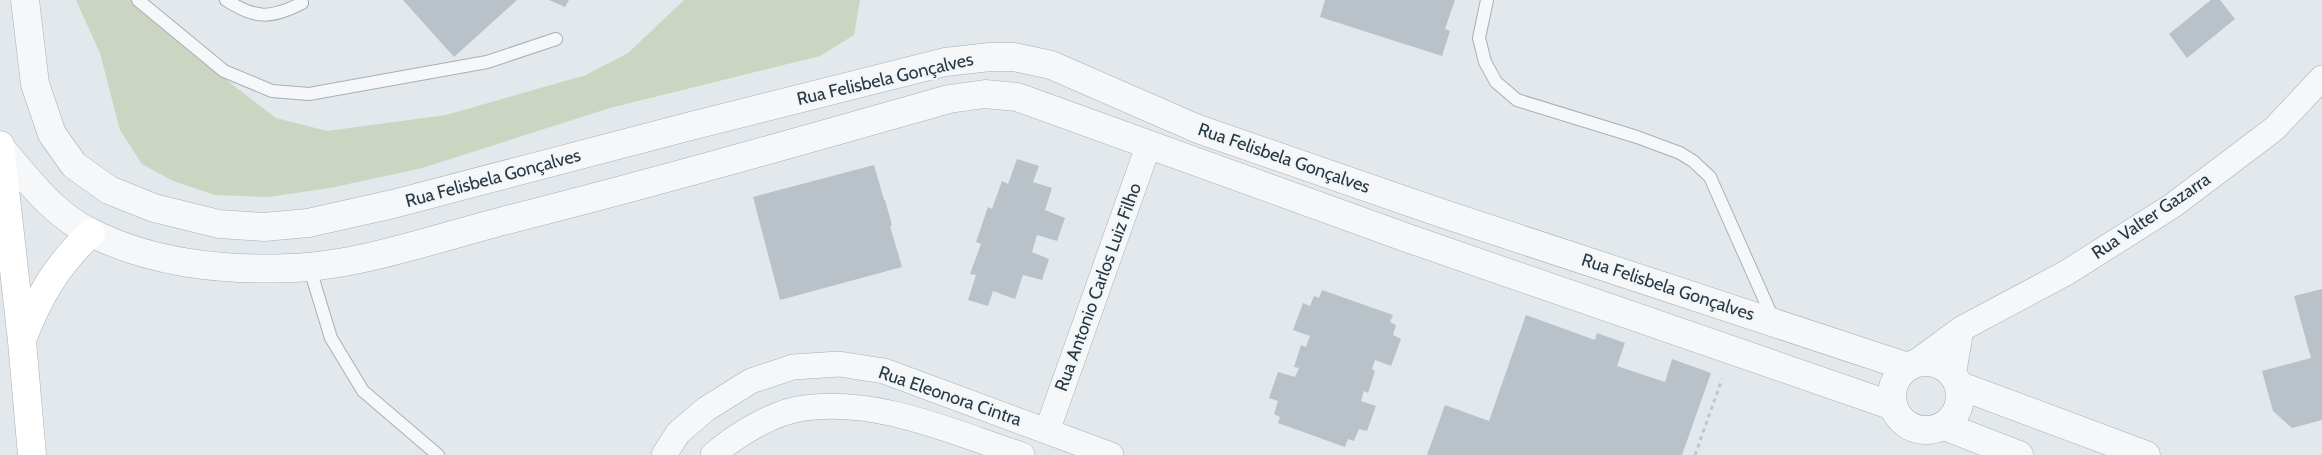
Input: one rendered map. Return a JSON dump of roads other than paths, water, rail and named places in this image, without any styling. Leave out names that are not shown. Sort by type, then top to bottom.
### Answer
[{"type":"main road","points":[[0,146],[22,341],[32,455]]},
{"type":"main road","points":[[22,341],[45,287],[69,254],[91,233]]},
{"type":"street","name":"Rua Felisbela Gonçalves","points":[[25,0],[35,84],[52,134],[74,165],[109,190],[154,208],[219,224],[264,227],[308,222],[393,204],[945,62],[990,57],[1014,57],[1051,65],[1198,129],[1441,213],[1910,366]]},
{"type":"street","name":"Rua Valter Gazarra","points":[[1910,366],[1961,329],[2066,273],[2172,206],[2274,128],[2322,78]]},
{"type":"street","name":"Rua Felisbela Gonçalves","points":[[0,146],[46,201],[91,233],[135,251],[179,261],[225,267],[291,268],[354,260],[628,189],[949,99],[985,94],[1017,97],[1419,242],[1893,406]]},
{"type":"street","name":"Rua Antonio Carlos Luiz Filho","points":[[1047,430],[1149,144]]},
{"type":"street","points":[[1961,329],[1956,381],[1960,400],[1955,415],[1944,426],[1924,431],[1904,424],[1893,406],[1892,391],[1898,377],[1910,366],[1927,362],[1946,368],[1956,381],[2146,455]]},
{"type":"street","name":"Rua Eleonora Cintra","points":[[664,455],[678,432],[706,409],[752,381],[794,367],[839,364],[884,371],[1111,455]]},
{"type":"street","name":"Rua Eleonora Cintra","points":[[713,455],[728,442],[764,421],[802,408],[844,407],[890,412],[1022,455]]},
{"type":"street","points":[[1944,426],[2019,455]]},
{"type":"lane","points":[[138,0],[224,71],[272,90],[309,94],[487,62],[556,39]]},
{"type":"lane","points":[[226,0],[240,9],[259,14],[281,14],[302,3]]},
{"type":"lane","points":[[1487,0],[1479,38],[1485,62],[1496,82],[1517,100],[1637,137],[1680,153],[1693,161],[1710,177],[1774,321]]},
{"type":"lane","points":[[309,266],[331,338],[363,391],[438,455]]}]
